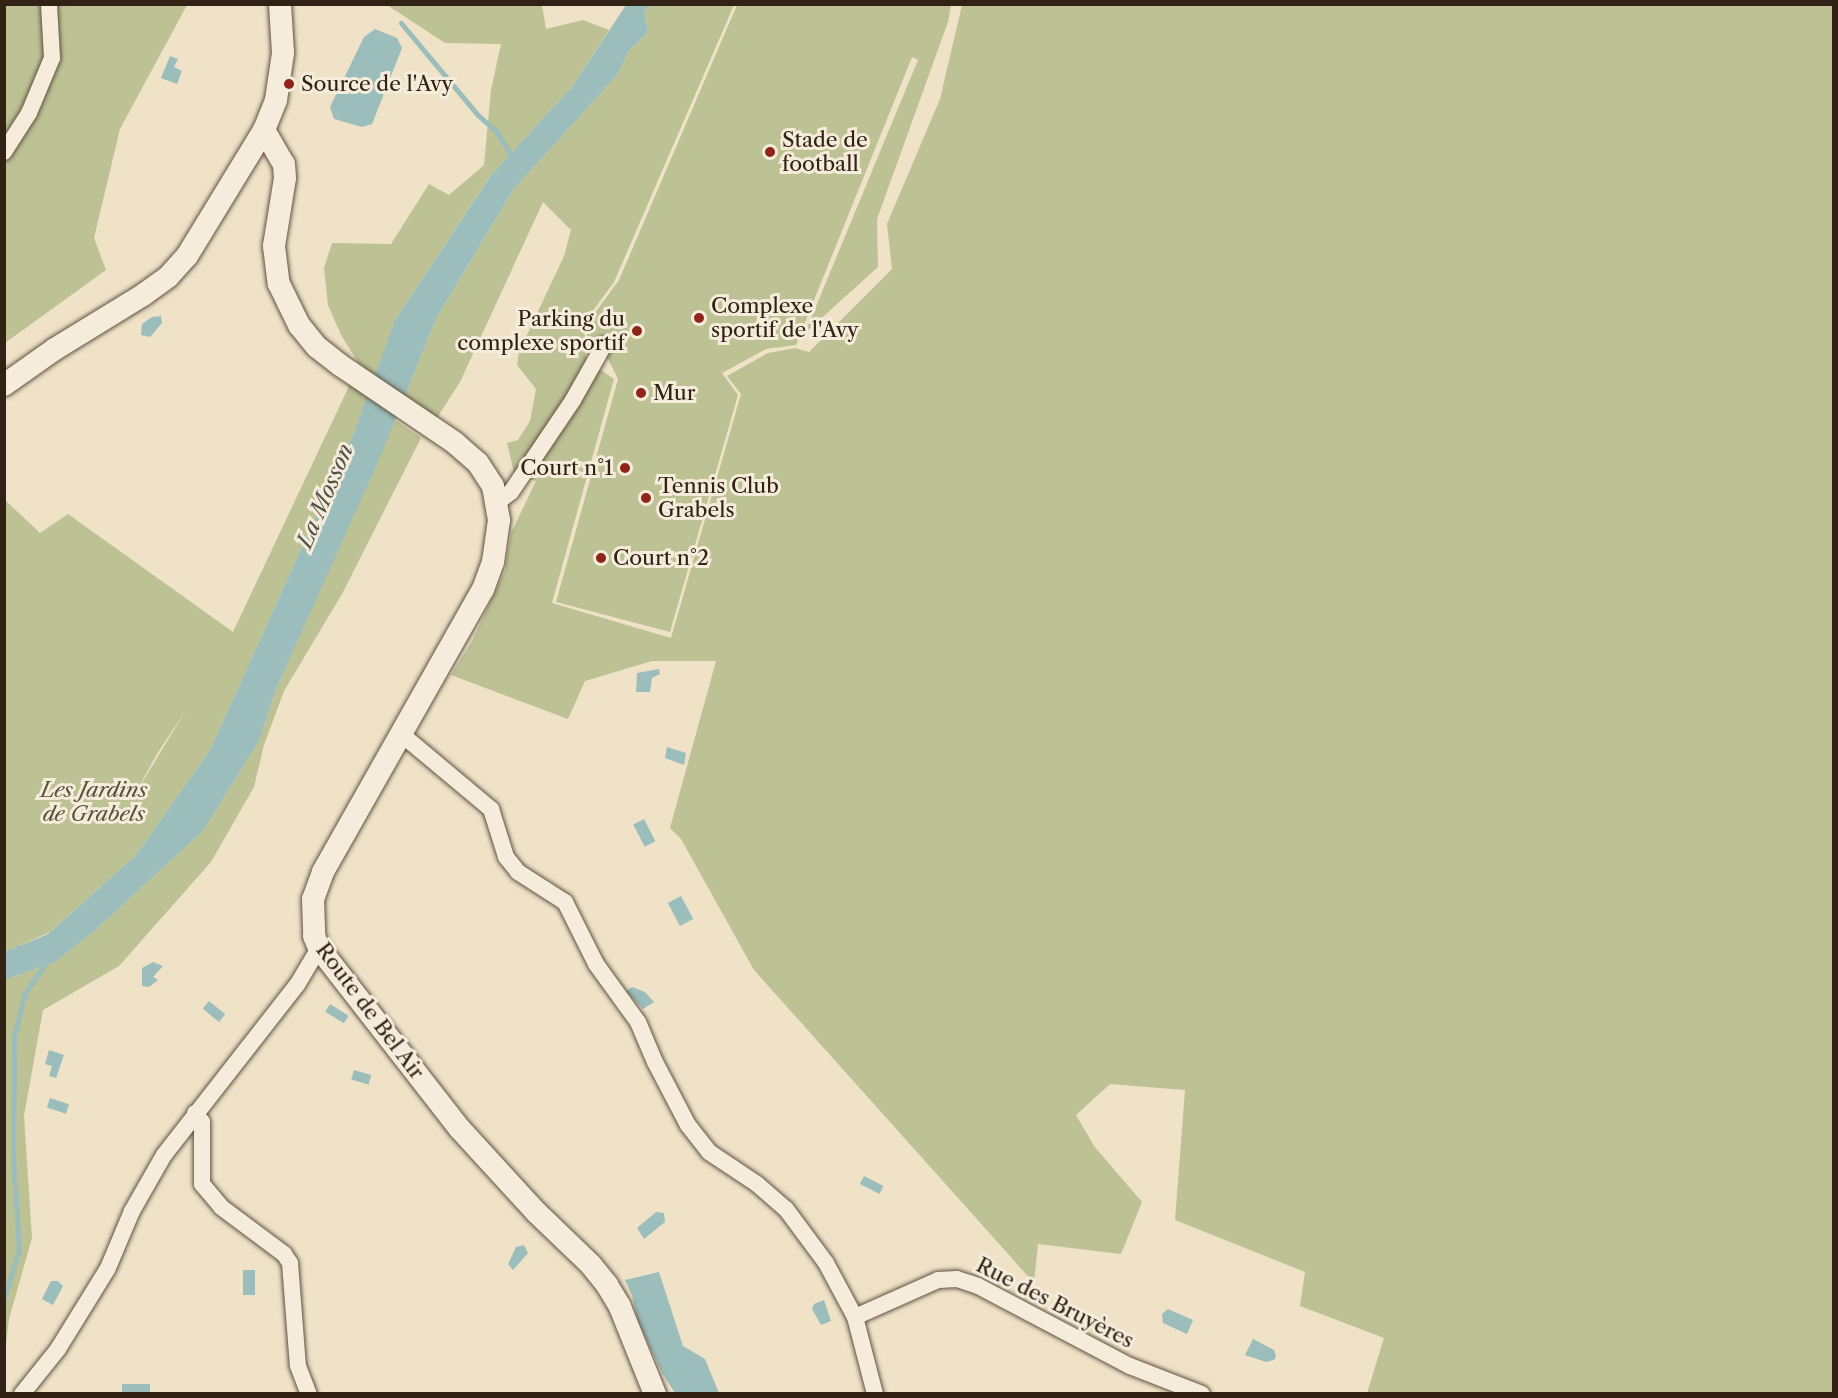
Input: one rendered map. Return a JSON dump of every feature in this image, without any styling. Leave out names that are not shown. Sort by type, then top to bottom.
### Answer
[{"type":"street","points":[[4,152],[29,113],[52,58],[50,4]]},
{"type":"street","points":[[4,385],[55,349],[168,277],[187,256],[264,130],[276,100],[284,54],[280,4]]},
{"type":"street","points":[[264,130],[284,164],[285,177],[274,246],[279,284],[299,325],[317,347],[340,365],[455,443],[478,463],[496,494],[517,483],[573,400],[604,345]]},
{"type":"street","name":"Route de Bel Air","points":[[496,494],[497,542],[493,562],[483,589],[336,847],[313,899],[312,925],[319,948],[482,1155],[591,1265],[607,1286],[620,1307],[655,1394]]},
{"type":"street","points":[[400,733],[490,809],[506,857],[518,872],[548,889],[565,902],[596,964],[638,1022],[655,1062],[688,1125],[709,1152],[757,1184],[786,1209],[826,1263],[855,1317],[875,1394]]},
{"type":"street","points":[[22,1394],[58,1349],[102,1278],[132,1210],[164,1155],[297,984],[319,948]]},
{"type":"street","points":[[195,1113],[202,1122],[202,1184],[221,1207],[284,1254],[290,1263],[298,1366],[309,1394]]},
{"type":"street","name":"Rue des Bruyères","points":[[855,1317],[938,1280],[957,1279],[978,1286],[1130,1366],[1202,1394]]},
{"type":"green space","points":[[5,5],[187,5],[120,129],[94,238],[106,270],[5,343]]},
{"type":"green space","points":[[387,5],[542,5],[546,29],[583,20],[609,30],[572,87],[490,176],[395,320],[375,376],[359,364],[341,335],[328,305],[324,268],[332,243],[391,244],[429,184],[449,195],[484,165],[491,90],[501,44],[445,43]]},
{"type":"green space","points":[[651,5],[734,5],[614,282],[584,323],[586,360],[614,379],[552,603],[671,638],[741,394],[727,376],[768,353],[795,348],[809,352],[892,269],[887,224],[940,99],[962,5],[1833,5],[1833,1393],[1367,1393],[1384,1338],[1300,1306],[1305,1272],[1175,1220],[1185,1090],[1110,1084],[1076,1115],[1094,1146],[1142,1202],[1121,1254],[1038,1244],[1034,1283],[754,970],[681,839],[670,828],[716,661],[652,661],[585,681],[568,719],[451,675],[472,641],[505,571],[511,533],[536,481],[515,476],[507,443],[518,440],[530,421],[536,389],[517,365],[519,352],[564,256],[571,230],[543,202],[460,382],[435,421],[404,398],[436,319],[513,190],[618,74],[628,52],[648,32],[644,12]]},
{"type":"green space","name":"Complexe sportif de l'Avy","points":[[737,5],[951,5],[948,22],[877,219],[878,267],[805,333],[918,60],[912,57],[796,345],[766,349],[722,373],[738,395],[670,632],[556,602],[618,379],[608,359],[587,347],[587,324],[619,280]]},
{"type":"green space","name":"Les Jardins de Grabels","points":[[351,382],[369,393],[355,430],[210,750],[136,855],[50,932],[5,952],[4,499],[40,533],[68,514],[233,632]],"holes":[[[186,710],[132,799],[157,754]]]},
{"type":"green space","points":[[395,420],[421,438],[342,594],[284,691],[264,745],[254,787],[211,862],[119,966],[43,1010],[24,1116],[32,1238],[9,1319],[5,1353],[5,980],[55,962],[91,934],[203,831],[259,741],[276,689]]},
{"type":"water","name":"La Mosson","points":[[626,5],[651,5],[644,12],[648,32],[628,52],[618,74],[513,190],[436,319],[381,455],[276,689],[259,741],[203,831],[91,934],[55,962],[5,980],[4,952],[48,934],[136,855],[210,750],[355,430],[395,320],[491,175],[572,87]]},
{"type":"water","points":[[375,29],[397,38],[402,48],[372,124],[362,127],[334,119],[330,107],[364,37]]},
{"type":"water","points":[[170,56],[178,59],[174,67],[182,71],[177,84],[161,78]]},
{"type":"water","points":[[161,316],[162,323],[150,337],[141,335],[142,324],[152,317]]},
{"type":"water","points":[[659,669],[660,674],[652,678],[650,692],[636,692],[637,673]]},
{"type":"water","points":[[667,747],[686,753],[684,765],[665,758]]},
{"type":"water","points":[[644,819],[655,841],[645,847],[633,824]]},
{"type":"water","points":[[681,896],[693,919],[680,926],[668,903]]},
{"type":"water","points":[[153,962],[163,966],[153,977],[158,980],[149,987],[142,986],[142,968]]},
{"type":"water","points":[[632,987],[645,992],[654,1002],[643,1009],[626,991]]},
{"type":"water","points":[[209,1001],[225,1014],[219,1022],[203,1009]]},
{"type":"water","points":[[330,1004],[349,1016],[344,1023],[325,1012]]},
{"type":"water","points":[[49,1050],[64,1055],[56,1078],[49,1076],[52,1066],[45,1064]]},
{"type":"water","points":[[354,1070],[371,1075],[369,1085],[351,1080]]},
{"type":"water","points":[[50,1098],[69,1104],[66,1114],[47,1108]]},
{"type":"water","points":[[864,1176],[884,1186],[880,1194],[860,1184]]},
{"type":"water","points":[[656,1212],[664,1213],[665,1222],[644,1239],[637,1228]]},
{"type":"water","points":[[524,1245],[528,1253],[513,1270],[508,1264],[516,1247]]},
{"type":"water","points":[[243,1270],[255,1270],[255,1295],[243,1295]]},
{"type":"water","points":[[659,1272],[683,1346],[705,1359],[719,1393],[675,1393],[662,1373],[638,1321],[632,1295],[625,1280]]},
{"type":"water","points":[[51,1281],[58,1281],[63,1286],[53,1305],[42,1299]]},
{"type":"water","points":[[824,1300],[831,1321],[821,1325],[812,1309],[814,1304]]},
{"type":"water","points":[[1168,1309],[1193,1320],[1187,1334],[1163,1323],[1162,1314]]},
{"type":"water","points":[[1253,1339],[1274,1350],[1276,1356],[1274,1360],[1266,1362],[1245,1355]]},
{"type":"water","points":[[122,1384],[150,1384],[150,1393],[122,1393]]},
{"type":"waterway","points":[[401,23],[478,115],[496,131],[514,160]]},
{"type":"waterway","points":[[4,1298],[19,1250],[13,1157],[14,1037],[25,993],[48,960]]},
{"type":"place","name":"Source de l'Avy","points":[[289,84]]},
{"type":"place","name":"Stade de football","points":[[770,152]]},
{"type":"place","name":"Complexe sportif de l'Avy","points":[[699,318]]},
{"type":"place","name":"Parking du complexe sportif","points":[[637,331]]},
{"type":"place","name":"Mur","points":[[641,393]]},
{"type":"place","name":"Court n°1","points":[[625,468]]},
{"type":"place","name":"Tennis Club Grabels","points":[[646,498]]},
{"type":"place","name":"Court n°2","points":[[601,558]]}]
